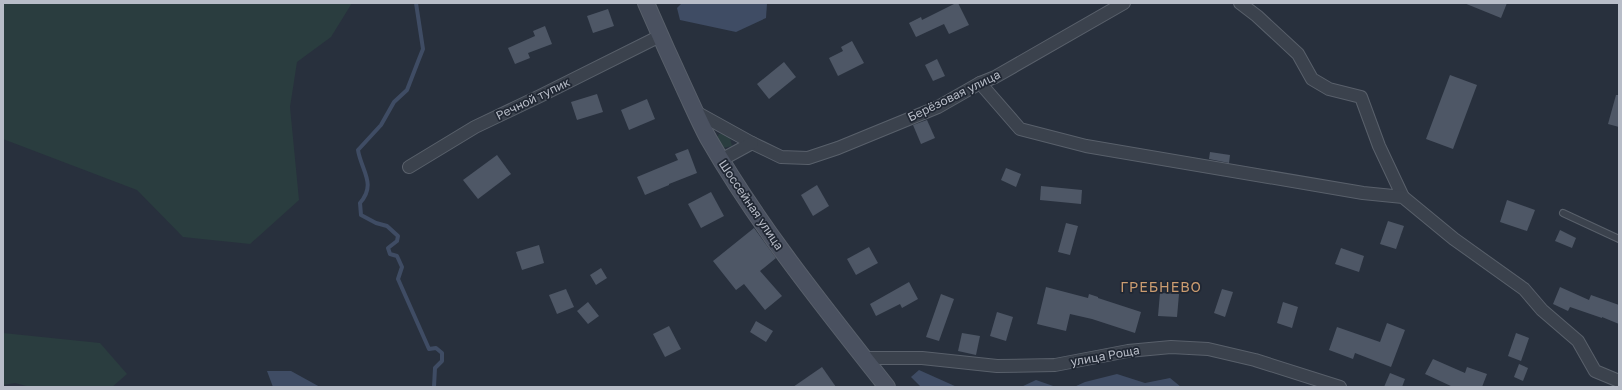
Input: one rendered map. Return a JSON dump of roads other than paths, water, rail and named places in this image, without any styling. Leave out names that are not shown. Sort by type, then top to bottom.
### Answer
[{"type":"street","name":"Шоссейная улица","points":[[646,3],[707,137],[721,160],[751,207],[805,284],[887,387]]},
{"type":"street","name":"Берёзовая улица","points":[[696,112],[781,157],[808,158],[838,148],[938,107],[980,83],[995,77],[1124,3]]},
{"type":"street","points":[[1240,3],[1257,16],[1298,54],[1312,79],[1329,89],[1361,97],[1379,146],[1403,198],[1454,239],[1524,289],[1542,310],[1578,341],[1595,371],[1619,381]]},
{"type":"street","name":"Речной тупик","points":[[409,167],[476,127],[660,36]]},
{"type":"street","points":[[980,83],[1020,129],[1086,146],[1363,193],[1403,198]]},
{"type":"street","points":[[721,160],[752,143]]},
{"type":"street","name":"улица Роща","points":[[864,358],[922,358],[996,366],[1026,366],[1055,365],[1128,351],[1171,347],[1208,349],[1255,360],[1340,387]]},
{"type":"lane","points":[[1563,213],[1619,239]]},
{"type":"water","points":[[682,3],[767,3],[766,18],[736,32],[680,20],[677,8]]},
{"type":"water","points":[[919,370],[957,387],[921,387],[911,377]]},
{"type":"water","points":[[267,371],[291,371],[320,387],[273,387]]},
{"type":"water","points":[[1117,374],[1145,383],[1170,378],[1181,387],[1074,387],[1085,382]]},
{"type":"water","points":[[1036,380],[1056,387],[1021,387]]},
{"type":"waterway","points":[[416,3],[423,49],[407,90],[394,102],[381,125],[358,150],[368,183],[365,196],[360,203],[361,215],[376,223],[387,226],[398,236],[397,241],[388,248],[390,254],[397,256],[402,267],[398,279],[429,349],[436,348],[442,353],[442,361],[435,368],[434,387]]},
{"type":"district","name":"ГРЕБНЕВО","points":[[1161,287]]}]
